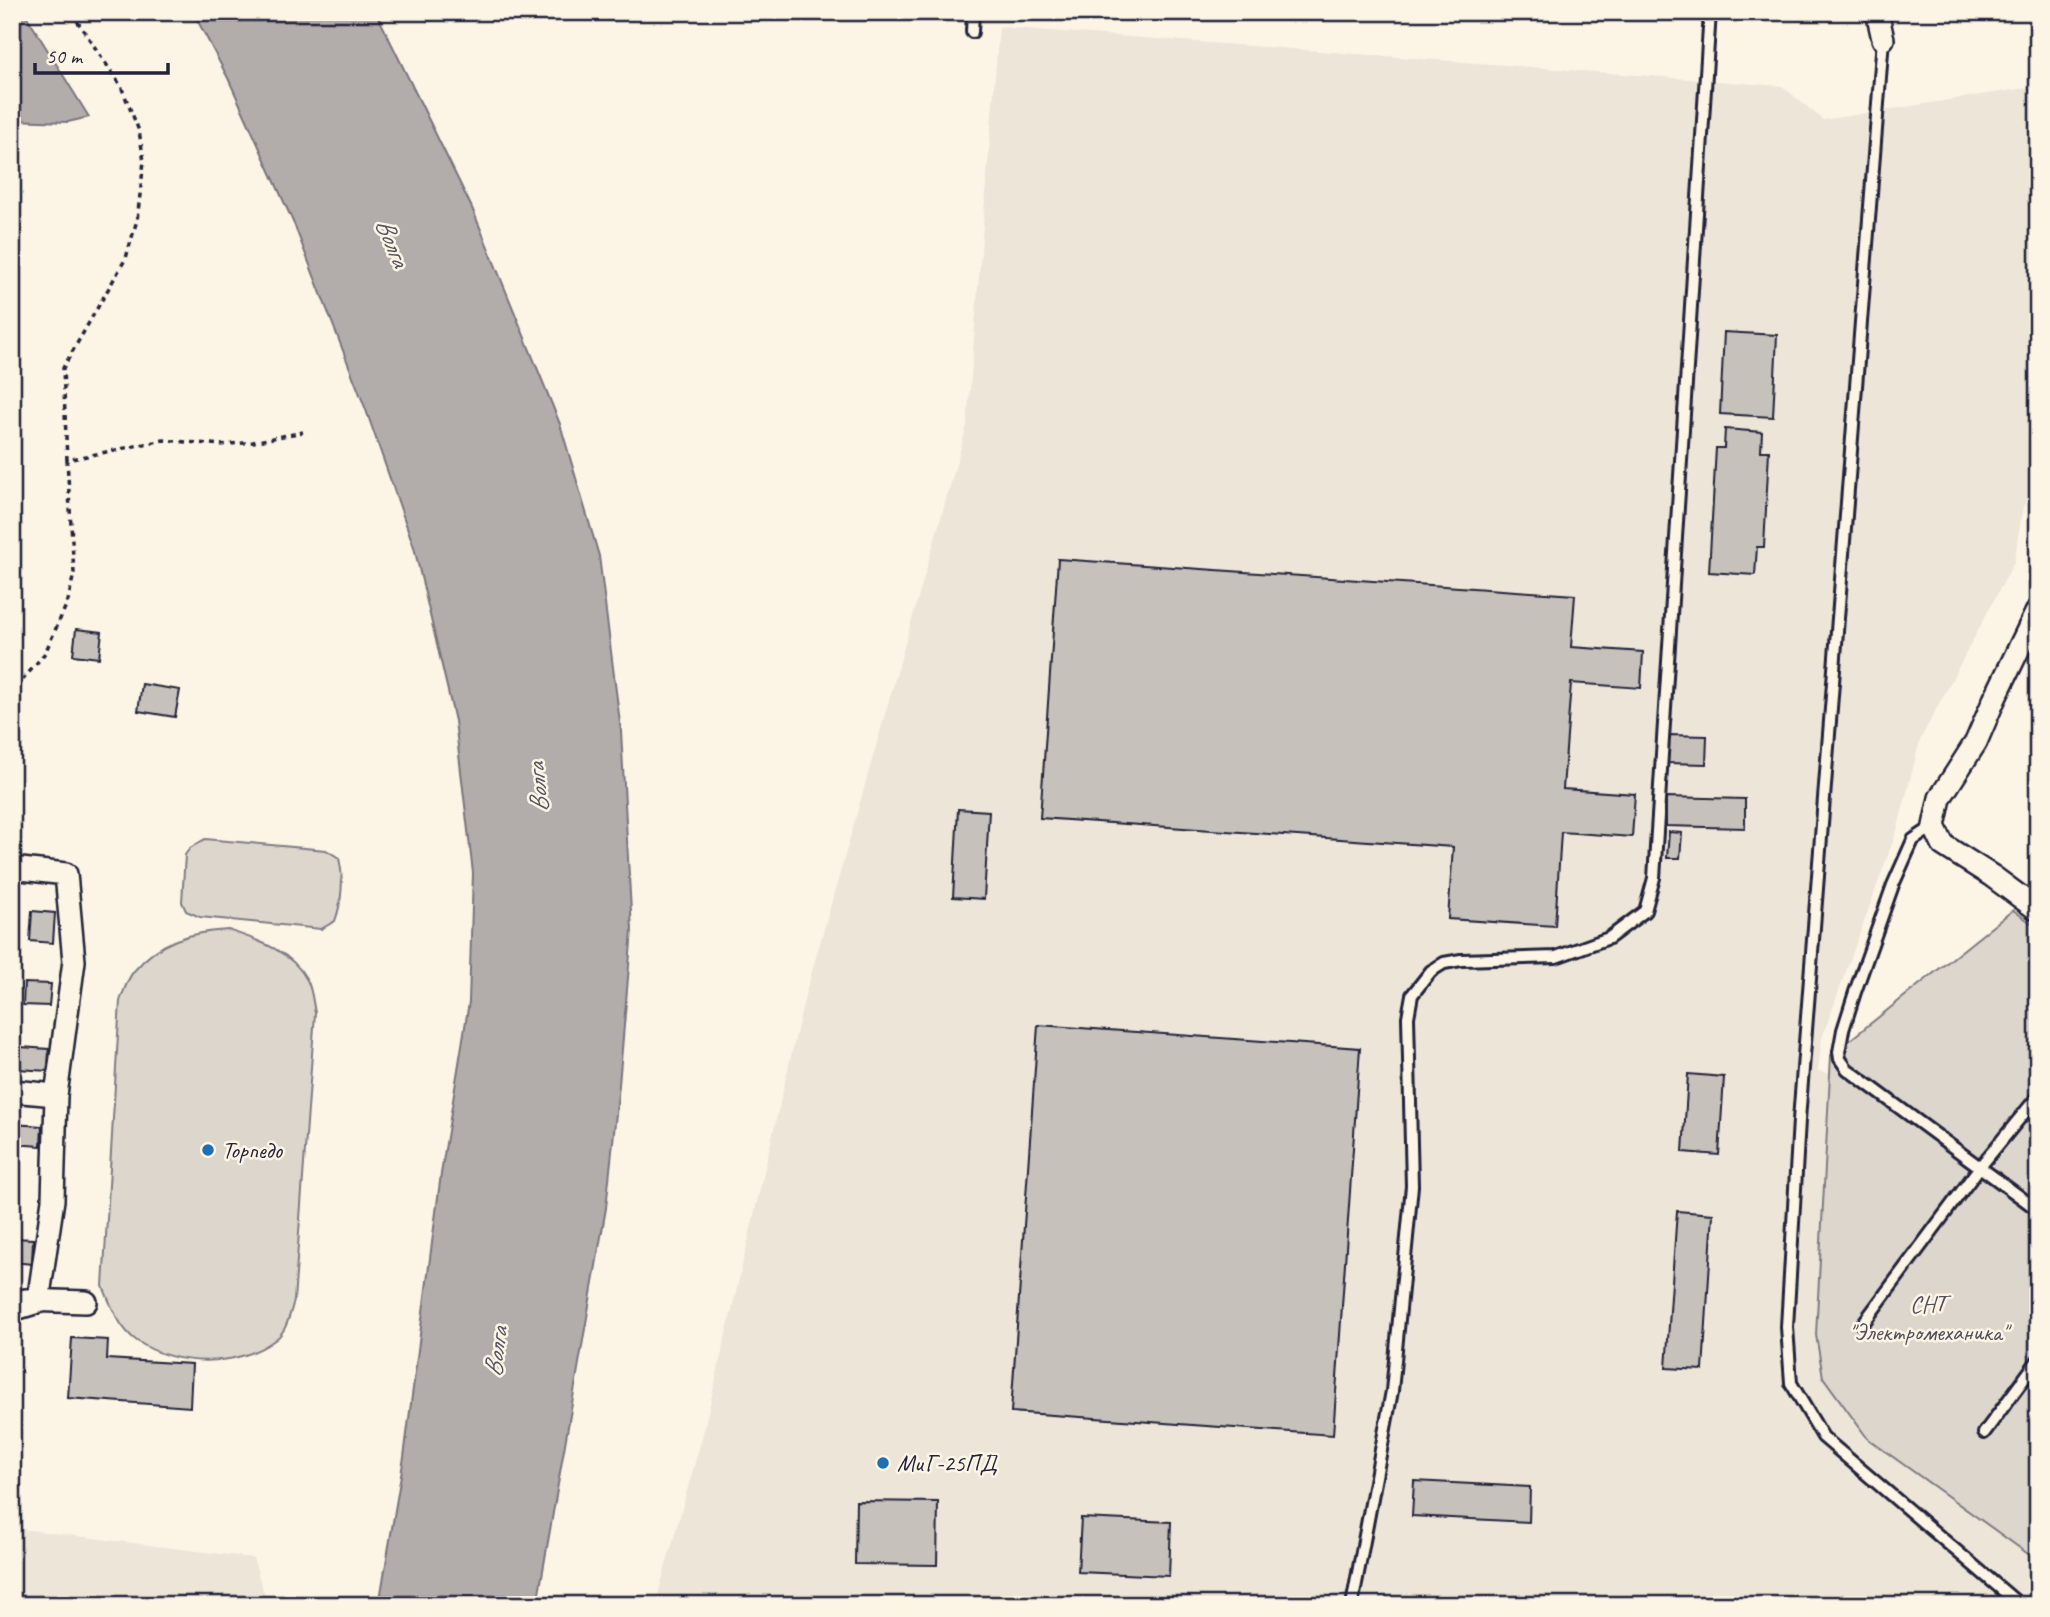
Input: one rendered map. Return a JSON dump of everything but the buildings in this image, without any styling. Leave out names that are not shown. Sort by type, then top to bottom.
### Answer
[{"type":"street","points":[[1877,12],[1883,39]]},
{"type":"street","points":[[2038,609],[1976,742],[1940,798],[1934,826],[1943,845],[2038,909]]},
{"type":"street","points":[[12,868],[66,874],[74,961],[56,1095],[53,1200],[38,1302]]},
{"type":"street","points":[[12,1091],[56,1095]]},
{"type":"street","points":[[12,1299],[86,1303]]},
{"type":"street","points":[[12,1310],[38,1302]]},
{"type":"lane","points":[[972,32],[973,12]]},
{"type":"lane","points":[[1352,1605],[1395,1364],[1412,1186],[1408,1017],[1412,995],[1431,971],[1444,963],[1556,957],[1609,938],[1644,911],[1654,878],[1710,12]]},
{"type":"lane","points":[[1883,39],[1799,1120],[1787,1327],[1791,1383],[1823,1437],[2020,1605]]},
{"type":"lane","points":[[1934,826],[1913,840],[1894,885],[1843,1030],[1840,1059],[1847,1069],[2038,1210]]},
{"type":"lane","points":[[1861,1325],[1979,1168],[2038,1096]]},
{"type":"lane","points":[[1984,1433],[2038,1360]]},
{"type":"path","points":[[12,697],[45,653],[68,601],[75,573],[63,368],[127,258],[137,220],[144,161],[139,131],[121,86],[71,12]]},
{"type":"path","points":[[67,460],[164,440],[221,445],[303,432]]},
{"type":"shaded area","points":[[999,27],[1782,86],[1823,120],[2038,86],[2038,487],[2023,506],[2014,562],[1920,740],[1898,827],[1822,1038],[1818,1071],[1831,1074],[1868,1439],[2038,1561],[2038,1605],[655,1605],[703,1434],[805,996],[967,426]]},
{"type":"shaded area","points":[[12,1528],[253,1558],[268,1605],[12,1605]]},
{"type":"green space","points":[[205,839],[326,850],[339,858],[342,890],[335,921],[321,929],[200,917],[186,911],[182,902],[185,855],[190,848]]},
{"type":"green space","name":"СНТ \"Электромеханика\"","points":[[2013,910],[2038,928],[2038,1561],[1868,1439],[1823,1377],[1816,1335],[1831,1055]]},
{"type":"green space","name":"Торпедо","points":[[228,930],[272,948],[292,961],[307,980],[315,1013],[294,1301],[288,1322],[276,1339],[261,1348],[244,1355],[207,1361],[170,1356],[137,1341],[125,1330],[116,1316],[103,1286],[120,1001],[132,974],[154,952],[188,936]]},
{"type":"water","points":[[12,12],[24,12],[89,117],[68,122],[12,120]]},
{"type":"water","name":"Волга","points":[[193,12],[376,12],[472,208],[560,424],[599,556],[621,731],[632,930],[606,1208],[537,1605],[379,1605],[404,1457],[441,1174],[469,1002],[473,873],[455,721],[414,547],[366,410],[294,224],[228,78]]},
{"type":"place","name":"Торпедо","points":[[208,1150]]},
{"type":"place","name":"МиГ-25ПД","points":[[883,1463]]}]
